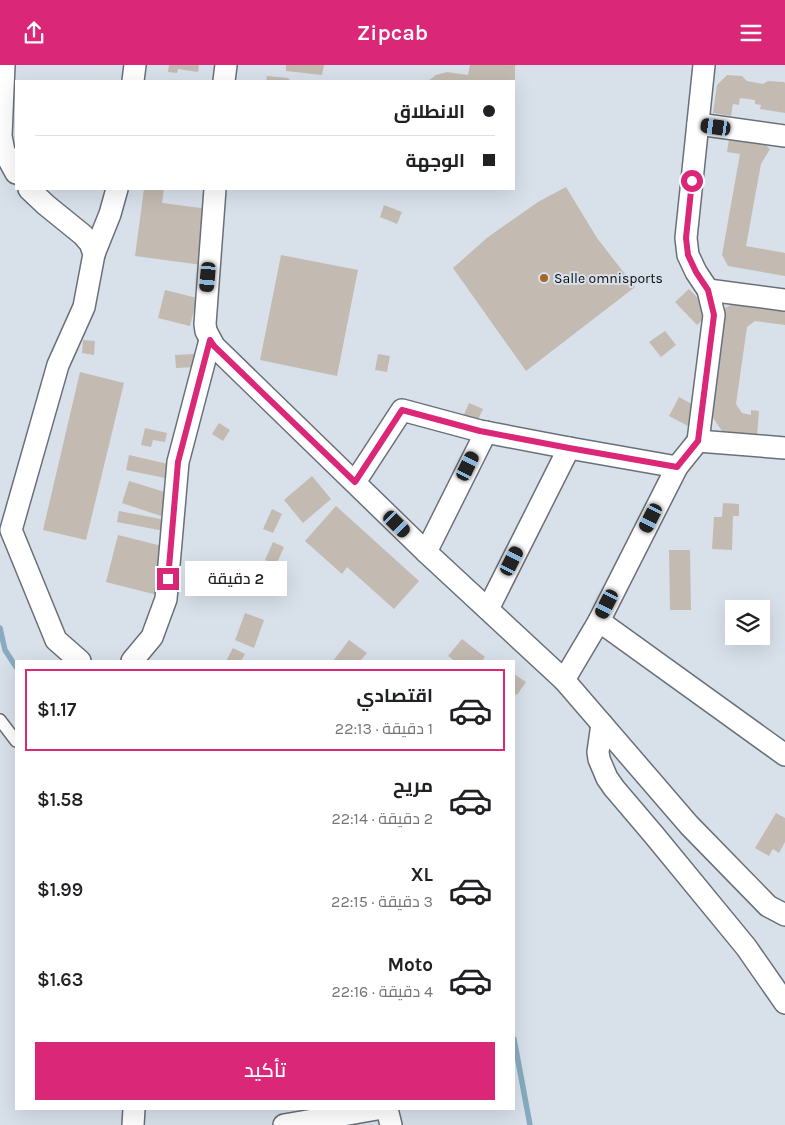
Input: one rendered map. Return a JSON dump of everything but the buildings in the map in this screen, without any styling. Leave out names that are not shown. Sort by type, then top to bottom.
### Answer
[{"type":"street","points":[[4,65],[1,136],[4,151],[15,171]]},
{"type":"street","points":[[133,80],[135,65]]},
{"type":"street","points":[[224,80],[226,65]]},
{"type":"street","points":[[564,680],[599,621],[677,467],[698,441],[714,315],[708,290],[688,255],[686,238],[704,65]]},
{"type":"street","points":[[698,124],[785,136]]},
{"type":"street","points":[[30,190],[83,235],[90,243],[94,254]]},
{"type":"street","points":[[79,660],[56,640],[11,529],[58,365],[84,307],[94,254],[110,214],[117,190]]},
{"type":"street","points":[[215,190],[205,312],[206,331],[214,346],[426,552],[564,680],[688,825],[768,906],[785,915]]},
{"type":"street","points":[[708,290],[785,300]]},
{"type":"street","points":[[134,660],[149,653],[152,637],[166,599],[178,462],[210,340]]},
{"type":"street","points":[[355,482],[402,410],[486,432],[677,467]]},
{"type":"street","points":[[426,552],[486,432]]},
{"type":"street","points":[[698,441],[785,448]]},
{"type":"street","points":[[488,609],[569,448]]},
{"type":"street","points":[[599,621],[785,755]]},
{"type":"street","points":[[602,724],[599,759],[607,778],[746,947],[785,1003]]},
{"type":"street","points":[[133,1125],[134,1110]]},
{"type":"street","points":[[284,1125],[371,1110]]},
{"type":"street","points":[[387,1110],[391,1125]]},
{"type":"lane","points":[[0,720],[15,740]]},
{"type":"waterway","points":[[0,628],[5,650],[15,665]]},
{"type":"waterway","points":[[515,1044],[530,1125]]},
{"type":"place","name":"Salle omnisports","points":[[544,278]]},
{"type":"route","points":[[168,579],[178,462],[184,433],[210,340],[355,482],[402,410],[419,413],[480,431],[677,467],[698,441],[714,315],[708,290],[688,255],[686,238],[692,181]]}]
